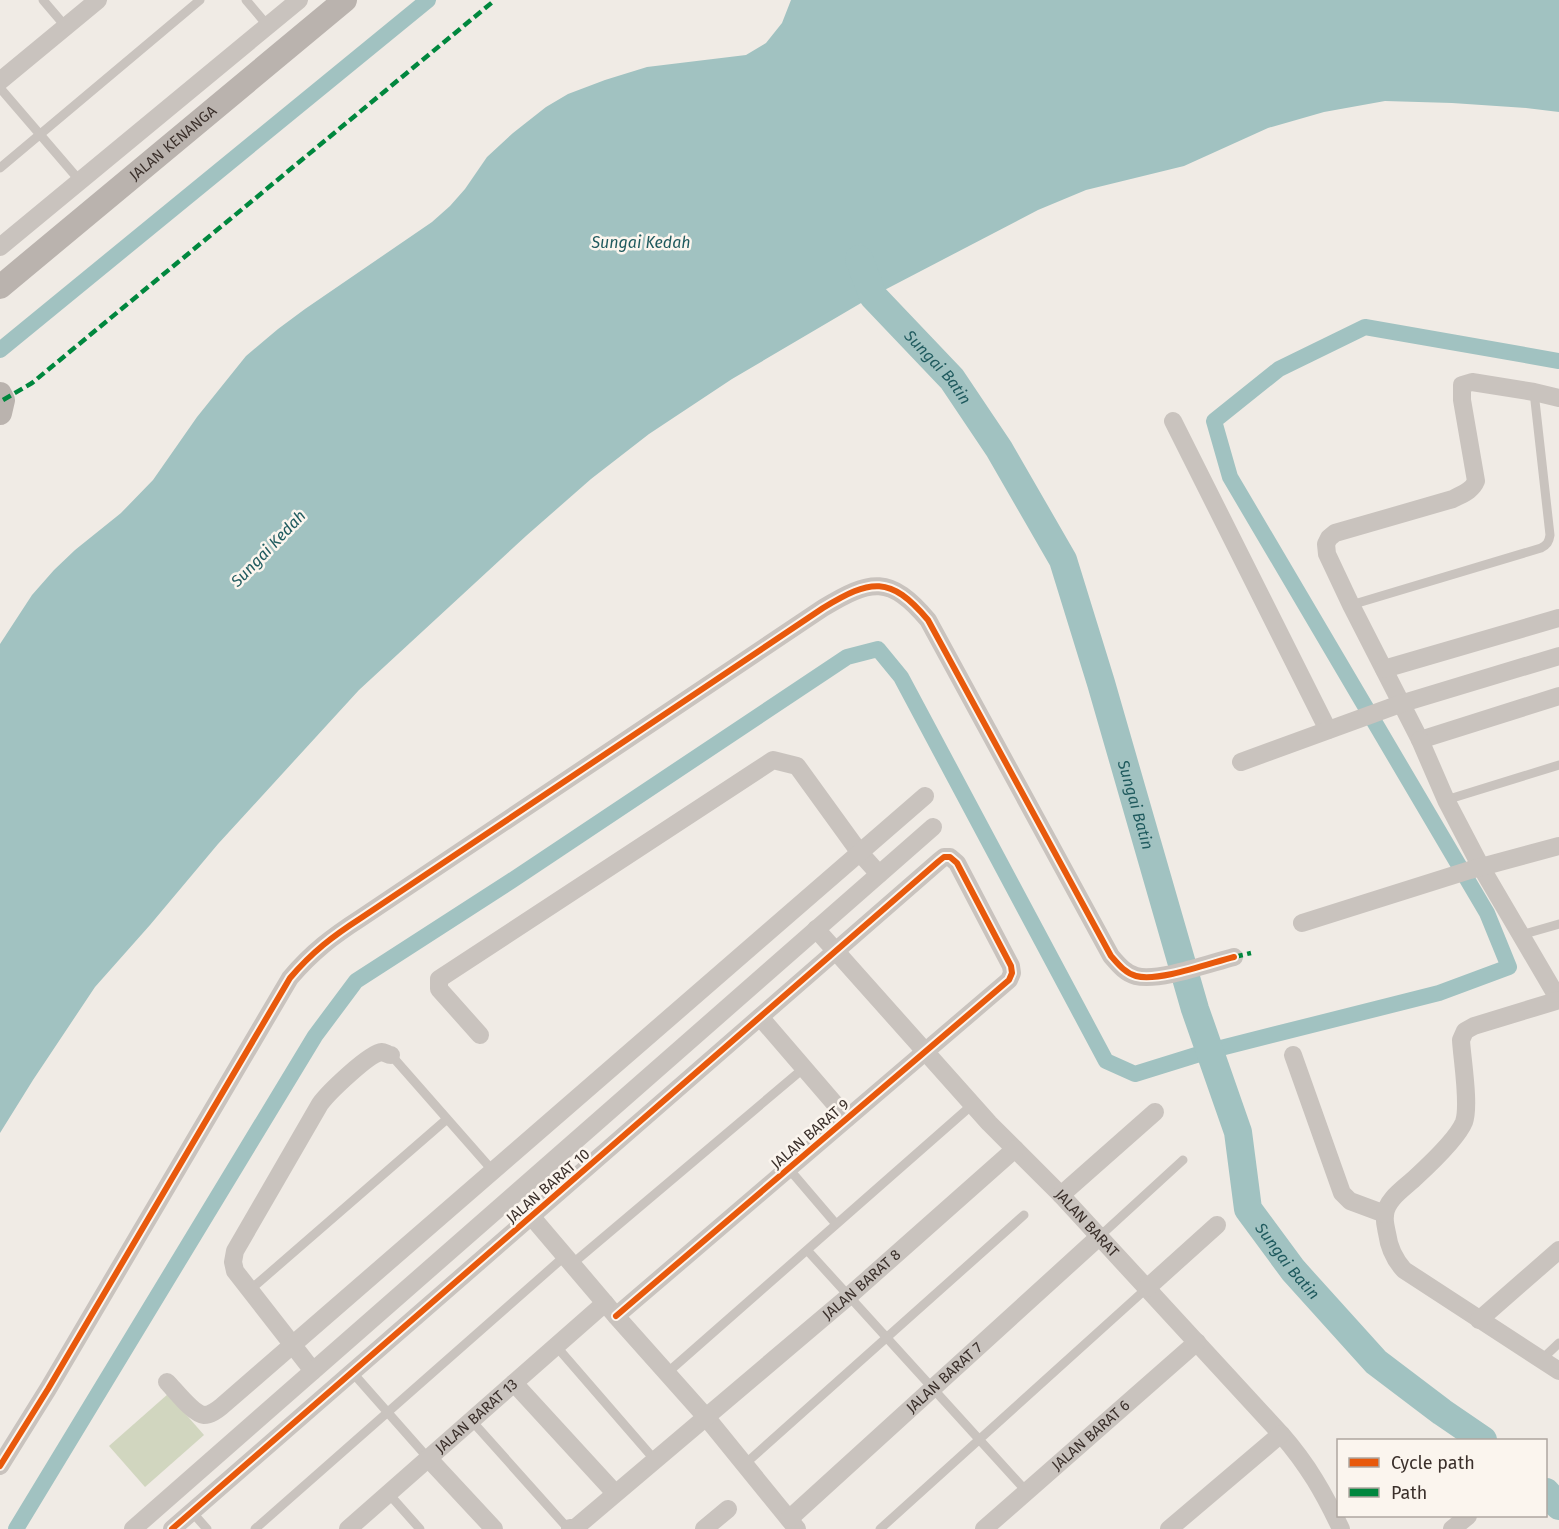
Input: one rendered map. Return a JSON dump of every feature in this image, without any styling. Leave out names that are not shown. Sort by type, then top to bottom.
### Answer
[{"type":"street","points":[[0,81],[98,0]]},
{"type":"street","points":[[0,247],[299,0]]},
{"type":"street","name":"JALAN KENANGA","points":[[0,287],[345,0]]},
{"type":"street","points":[[1559,398],[1472,382],[1462,385],[1462,400],[1476,481],[1474,486],[1453,499],[1335,533],[1326,544],[1327,554],[1384,669],[1394,706],[1420,740],[1476,868],[1521,935],[1559,1000],[1474,1026],[1466,1031],[1461,1040],[1466,1105],[1464,1121],[1457,1134],[1389,1204],[1385,1214],[1391,1251],[1404,1270],[1559,1371]]},
{"type":"street","points":[[0,394],[3,400],[0,413]]},
{"type":"street","points":[[1173,421],[1328,730]]},
{"type":"street","points":[[0,1466],[48,1389],[290,978],[306,959],[351,924],[823,608],[858,589],[873,585],[890,588],[906,596],[928,620],[1111,956],[1128,972],[1138,976],[1152,977],[1234,957]]},
{"type":"street","points":[[1384,669],[1559,618]]},
{"type":"street","points":[[1241,762],[1394,706],[1559,656]]},
{"type":"street","points":[[1420,740],[1559,696]]},
{"type":"street","points":[[480,1035],[439,989],[439,979],[773,760],[797,766],[860,853],[879,874]]},
{"type":"street","points":[[167,1382],[201,1415],[214,1413],[926,796]]},
{"type":"street","points":[[133,1529],[933,827]]},
{"type":"street","points":[[1302,923],[1476,868],[1559,846]]},
{"type":"street","name":"JALAN BARAT 10","points":[[172,1529],[944,857],[950,857],[957,862],[1011,966]]},
{"type":"street","name":"JALAN BARAT","points":[[816,930],[972,1105],[1100,1236],[1281,1434],[1317,1482],[1341,1529]]},
{"type":"street","name":"JALAN BARAT 9","points":[[611,1309],[789,1169],[1009,980],[1012,972],[1011,966]]},
{"type":"street","points":[[760,1017],[847,1118]]},
{"type":"street","points":[[313,1371],[235,1271],[233,1262],[235,1251],[320,1104],[338,1084],[375,1054],[383,1052],[391,1055]]},
{"type":"street","points":[[1293,1055],[1342,1193],[1350,1201],[1385,1214]]},
{"type":"street","points":[[1061,1195],[1155,1112]]},
{"type":"street","name":"JALAN BARAT 8","points":[[570,1528],[575,1528],[849,1296],[1015,1149]]},
{"type":"street","points":[[531,1216],[706,1417],[793,1524]]},
{"type":"street","points":[[1147,1288],[1217,1225]]},
{"type":"street","name":"JALAN BARAT 7","points":[[793,1524],[933,1388],[1100,1236]]},
{"type":"street","points":[[1479,1320],[1559,1250]]},
{"type":"street","name":"JALAN BARAT 13","points":[[348,1529],[556,1346],[611,1309]]},
{"type":"street","name":"JALAN BARAT 6","points":[[984,1529],[1197,1342]]},
{"type":"street","points":[[514,1383],[615,1493]]},
{"type":"street","points":[[1169,1529],[1281,1434]]},
{"type":"street","points":[[428,1458],[494,1529]]},
{"type":"street","points":[[704,1529],[728,1509]]},
{"type":"street","points":[[1452,1529],[1466,1517]]},
{"type":"lane","points":[[43,0],[66,27]]},
{"type":"lane","points":[[0,168],[200,0]]},
{"type":"lane","points":[[246,0],[268,26]]},
{"type":"lane","points":[[0,88],[80,181]]},
{"type":"lane","points":[[1351,605],[1546,546],[1550,535],[1534,392]]},
{"type":"lane","points":[[1446,800],[1559,765]]},
{"type":"lane","points":[[1521,935],[1559,924]]},
{"type":"lane","points":[[391,1055],[493,1171]]},
{"type":"lane","points":[[255,1529],[387,1411],[804,1068]]},
{"type":"lane","points":[[667,1373],[972,1105]]},
{"type":"lane","points":[[250,1290],[447,1119]]},
{"type":"lane","points":[[1100,1236],[1183,1160]]},
{"type":"lane","points":[[789,1169],[836,1224]]},
{"type":"lane","points":[[745,1464],[1023,1215]]},
{"type":"lane","points":[[807,1250],[1027,1492]]},
{"type":"lane","points":[[880,1529],[1147,1288]]},
{"type":"lane","points":[[1540,1360],[1559,1343]]},
{"type":"lane","points":[[556,1346],[654,1459]]},
{"type":"lane","points":[[352,1372],[428,1458]]},
{"type":"lane","points":[[471,1420],[570,1528]]},
{"type":"lane","points":[[388,1493],[420,1529]]},
{"type":"lane","points":[[192,1512],[207,1529]]},
{"type":"green space","points":[[168,1394],[204,1435],[145,1487],[109,1446]]},
{"type":"water","name":"Sungai Kedah","points":[[791,0],[1559,0],[1559,112],[1452,103],[1385,101],[1324,112],[1268,128],[1184,166],[1086,190],[1038,210],[873,296],[732,379],[649,434],[591,479],[359,690],[218,844],[95,987],[0,1133],[0,644],[32,595],[75,550],[121,513],[153,480],[197,417],[246,356],[305,309],[432,222],[465,189],[487,157],[546,107],[568,94],[647,67],[746,55],[766,43],[782,23]]},
{"type":"waterway","points":[[0,350],[428,0]]},
{"type":"waterway","name":"Sungai Batin","points":[[859,259],[873,296],[952,379],[999,449],[1063,560],[1195,1009],[1238,1132],[1248,1209],[1293,1270],[1376,1362],[1482,1439]]},
{"type":"waterway","points":[[16,1529],[315,1036],[356,981],[511,881],[847,657],[878,649],[901,677],[1106,1061],[1135,1074],[1209,1051],[1439,993],[1509,967],[1487,913],[1230,477],[1214,421],[1279,369],[1365,327],[1559,361]]},
{"type":"waterway","name":"Sungai Batin","points":[[1547,1493],[1559,1506]]},
{"type":"marked path","points":[[3,400],[32,383],[495,0]]},
{"type":"marked path","points":[[1234,957],[1251,953]]},
{"type":"cycle path","points":[[0,1466],[48,1389],[290,978],[306,960],[351,925],[823,608],[854,591],[879,586],[891,589],[915,605],[928,620],[1111,956],[1122,968],[1136,976],[1158,976],[1234,957]]},
{"type":"cycle path","points":[[172,1529],[939,861],[944,857],[950,857],[957,863],[1011,966],[1012,973],[1009,980],[616,1316]]}]
